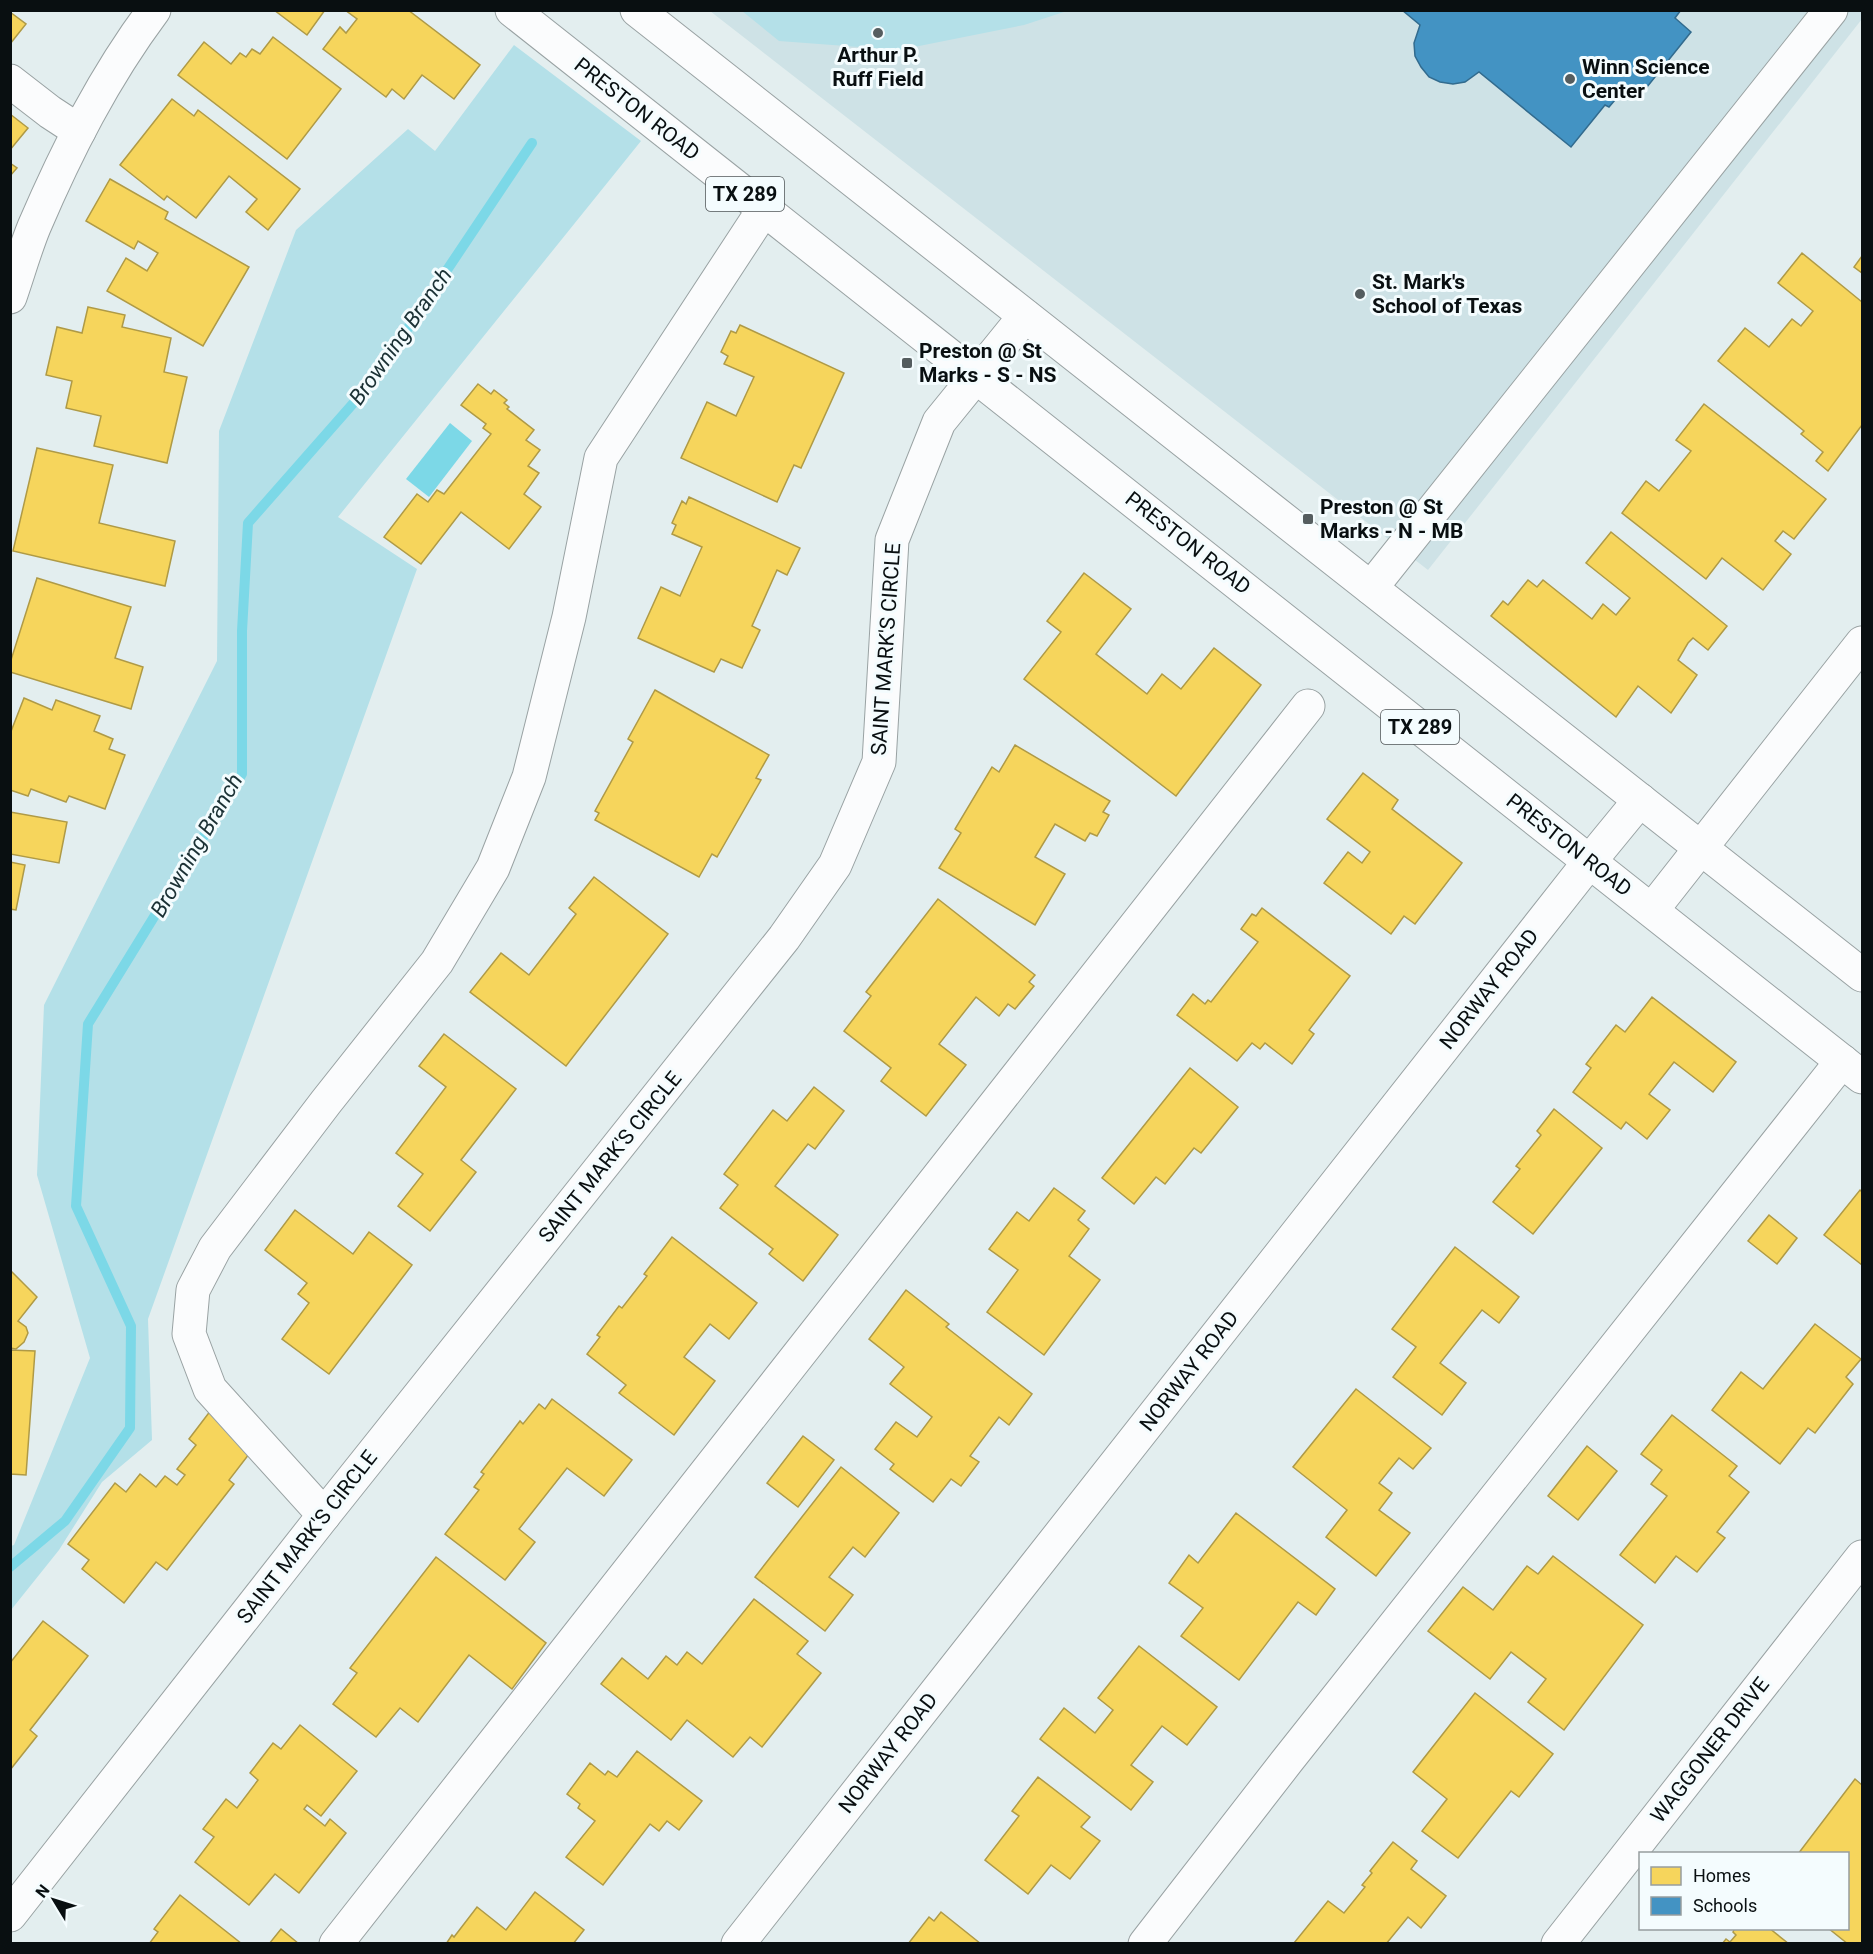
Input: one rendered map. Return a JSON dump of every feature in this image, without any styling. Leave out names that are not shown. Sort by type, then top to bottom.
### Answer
[{"type":"street","points":[[10,297],[33,228],[79,131],[109,76],[154,10]]},
{"type":"street","name":"PRESTON ROAD","points":[[512,10],[1852,1069]]},
{"type":"street","points":[[637,10],[1863,975]]},
{"type":"street","points":[[1371,588],[1831,10]]},
{"type":"street","points":[[10,81],[79,131]]},
{"type":"street","points":[[324,1515],[210,1389],[189,1334],[193,1290],[214,1248],[437,962],[493,868],[529,777],[569,617],[601,458],[764,209]]},
{"type":"street","name":"SAINT MARK'S CIRCLE","points":[[10,1916],[324,1515],[784,938],[835,865],[879,762],[892,540],[939,422],[1025,316]]},
{"type":"street","points":[[1652,910],[1863,643]]},
{"type":"street","points":[[336,1944],[1308,706]]},
{"type":"street","name":"NORWAY ROAD","points":[[738,1944],[1640,800]]},
{"type":"street","points":[[1145,1944],[1287,1761],[1852,1069]]},
{"type":"street","name":"WAGGONER DRIVE","points":[[1558,1944],[1863,1557]]},
{"type":"shaded area","name":"St. Mark's School of Texas","points":[[1862,10],[1862,19],[1428,570],[710,11]]},
{"type":"shaded area","name":"Arthur P. Ruff Field","points":[[742,11],[1067,11],[1024,25],[899,50],[779,41]]},
{"type":"shaded area","points":[[514,45],[641,141],[338,517],[417,569],[148,1319],[152,1440],[102,1482],[59,1550],[11,1610],[11,1546],[14,1545],[90,1358],[37,1175],[44,1005],[217,661],[219,431],[296,230],[408,129],[435,151]]},
{"type":"water","points":[[450,423],[472,441],[429,497],[406,479]]},
{"type":"building: Homes","points":[[274,10],[325,10],[307,35]]},
{"type":"building: Homes","points":[[345,10],[408,10],[480,65],[454,99],[422,75],[404,99],[392,89],[386,97],[323,49],[340,27],[346,33],[357,19]]},
{"type":"building: Homes","points":[[10,12],[26,24],[10,44]]},
{"type":"building: Homes","points":[[273,37],[341,89],[287,159],[178,75],[204,42],[231,64],[240,53],[246,57],[252,49],[260,54]]},
{"type":"building: Homes","points":[[172,99],[194,116],[198,110],[300,189],[268,230],[246,212],[257,199],[229,176],[196,218],[167,196],[164,200],[120,165]]},
{"type":"building: Homes","points":[[10,114],[28,128],[10,150]]},
{"type":"building: Homes","points":[[10,163],[17,168],[10,176]]},
{"type":"building: Homes","points":[[110,179],[168,212],[165,219],[249,267],[203,346],[107,291],[126,258],[147,271],[158,253],[138,241],[134,249],[86,221]]},
{"type":"building: Homes","points":[[1802,253],[1862,302],[1862,425],[1828,471],[1816,461],[1823,452],[1801,434],[1804,431],[1718,361],[1745,328],[1769,347],[1792,319],[1801,326],[1813,311],[1778,283]]},
{"type":"building: Homes","points":[[1862,256],[1862,273],[1854,267]]},
{"type":"building: Homes","points":[[88,307],[125,315],[122,327],[171,338],[164,372],[187,377],[167,463],[94,446],[101,416],[66,408],[72,381],[46,375],[57,327],[82,333]]},
{"type":"building: Homes","points":[[740,325],[844,373],[801,468],[794,465],[777,502],[681,458],[707,402],[736,416],[754,377],[724,364],[728,356],[721,352],[731,331],[736,333]]},
{"type":"building: Homes","points":[[478,384],[491,394],[494,390],[507,400],[504,403],[509,407],[507,409],[534,430],[526,440],[540,450],[528,466],[539,473],[524,494],[541,507],[509,549],[461,512],[421,564],[384,537],[417,494],[428,502],[437,490],[444,494],[491,434],[483,428],[486,424],[461,405]]},
{"type":"building: Homes","points":[[1704,404],[1826,499],[1794,539],[1783,531],[1775,541],[1791,554],[1763,590],[1722,558],[1706,579],[1622,513],[1646,481],[1659,491],[1691,451],[1676,440]]},
{"type":"building: Homes","points":[[37,448],[113,465],[99,523],[175,541],[165,586],[13,551]]},
{"type":"building: Homes","points":[[689,497],[800,548],[787,575],[777,570],[752,626],[760,630],[742,668],[721,659],[714,672],[638,638],[661,587],[680,596],[702,547],[672,534],[676,525],[672,523],[682,501],[686,504]]},
{"type":"building: Homes","points":[[1611,532],[1727,626],[1708,650],[1693,638],[1688,643],[1678,660],[1697,675],[1671,713],[1638,686],[1616,717],[1491,616],[1503,601],[1508,605],[1528,580],[1537,587],[1543,580],[1592,619],[1603,604],[1616,615],[1630,598],[1586,563]]},
{"type":"building: Homes","points":[[1084,573],[1131,609],[1096,654],[1147,694],[1162,674],[1181,689],[1214,648],[1261,685],[1176,796],[1024,679],[1061,632],[1047,621]]},
{"type":"building: Homes","points":[[37,578],[131,607],[115,658],[143,667],[131,709],[10,672],[10,663]]},
{"type":"building: Homes","points":[[655,690],[769,755],[756,778],[761,780],[717,857],[712,854],[699,877],[595,820],[599,813],[595,811],[633,742],[628,739]]},
{"type":"building: Homes","points":[[24,698],[52,710],[56,700],[100,716],[94,731],[113,739],[109,749],[125,755],[105,809],[69,796],[66,802],[31,789],[28,796],[10,790],[10,734]]},
{"type":"building: Homes","points":[[1015,745],[1110,801],[1103,812],[1109,815],[1097,836],[1090,833],[1085,841],[1055,824],[1035,857],[1065,874],[1035,925],[939,868],[961,833],[955,829],[992,767],[999,772]]},
{"type":"building: Homes","points":[[1363,773],[1398,800],[1392,809],[1462,863],[1415,924],[1404,916],[1391,934],[1324,883],[1348,852],[1362,863],[1370,852],[1327,819]]},
{"type":"building: Homes","points":[[10,812],[67,822],[59,863],[10,854]]},
{"type":"building: Homes","points":[[10,862],[25,865],[16,910],[10,909]]},
{"type":"building: Homes","points":[[594,877],[668,934],[566,1066],[470,992],[501,953],[529,975],[576,914],[569,908]]},
{"type":"building: Homes","points":[[938,899],[1035,975],[1029,982],[1034,986],[1015,1009],[1008,1004],[999,1016],[976,997],[939,1044],[966,1065],[926,1116],[881,1081],[891,1068],[844,1031],[871,996],[866,992]]},
{"type":"building: Homes","points":[[1262,908],[1350,976],[1309,1030],[1314,1034],[1292,1064],[1265,1043],[1260,1049],[1252,1043],[1237,1061],[1177,1015],[1193,994],[1205,1004],[1208,1000],[1211,1002],[1258,942],[1241,929],[1252,914],[1256,916]]},
{"type":"building: Homes","points":[[1652,997],[1736,1062],[1713,1092],[1674,1062],[1649,1094],[1670,1110],[1647,1139],[1626,1122],[1621,1129],[1573,1092],[1591,1068],[1586,1064],[1616,1025],[1625,1032]]},
{"type":"building: Homes","points":[[444,1034],[516,1089],[461,1160],[476,1172],[430,1231],[398,1206],[423,1174],[396,1153],[446,1087],[419,1066]]},
{"type":"building: Homes","points":[[1190,1068],[1238,1107],[1201,1153],[1194,1148],[1165,1184],[1156,1177],[1134,1204],[1102,1178]]},
{"type":"building: Homes","points":[[814,1087],[844,1111],[815,1149],[808,1144],[775,1186],[838,1235],[803,1281],[769,1254],[773,1249],[720,1208],[738,1185],[724,1174],[773,1110],[787,1121]]},
{"type":"building: Homes","points":[[1554,1109],[1602,1148],[1533,1234],[1493,1202],[1520,1169],[1516,1166],[1541,1135],[1537,1131]]},
{"type":"building: Homes","points":[[1054,1188],[1085,1211],[1078,1220],[1089,1229],[1069,1256],[1100,1280],[1044,1355],[987,1312],[1018,1270],[989,1249],[1017,1212],[1029,1221]]},
{"type":"building: Homes","points":[[1860,1190],[1862,1192],[1862,1265],[1824,1235]]},
{"type":"building: Homes","points":[[295,1210],[353,1254],[369,1232],[412,1265],[329,1374],[282,1339],[309,1303],[298,1294],[307,1283],[265,1250]]},
{"type":"building: Homes","points":[[1769,1215],[1797,1238],[1777,1264],[1748,1241]]},
{"type":"building: Homes","points":[[672,1237],[757,1303],[729,1339],[710,1324],[684,1357],[715,1381],[674,1435],[619,1393],[626,1385],[587,1354],[600,1337],[597,1335],[619,1306],[622,1308],[647,1276],[644,1274]]},
{"type":"building: Homes","points":[[1455,1247],[1519,1297],[1499,1323],[1482,1310],[1440,1363],[1466,1383],[1442,1415],[1393,1377],[1416,1347],[1392,1329]]},
{"type":"building: Homes","points":[[10,1270],[37,1297],[18,1321],[26,1327],[28,1333],[24,1342],[16,1349],[10,1348]]},
{"type":"building: Homes","points":[[906,1290],[949,1324],[946,1327],[1032,1394],[1009,1425],[999,1417],[970,1456],[979,1462],[961,1486],[951,1479],[933,1502],[890,1469],[894,1464],[875,1449],[896,1422],[917,1437],[932,1417],[890,1384],[904,1367],[869,1339]]},
{"type":"building: Homes","points":[[1815,1324],[1861,1359],[1846,1377],[1853,1384],[1815,1433],[1808,1428],[1780,1464],[1712,1410],[1741,1372],[1763,1389]]},
{"type":"building: Homes","points":[[10,1350],[35,1351],[26,1475],[10,1474]]},
{"type":"building: Homes","points":[[1356,1389],[1431,1448],[1413,1469],[1399,1458],[1379,1483],[1392,1493],[1379,1510],[1410,1533],[1376,1576],[1326,1537],[1347,1510],[1293,1467]]},
{"type":"building: Homes","points":[[552,1399],[632,1460],[604,1496],[567,1468],[519,1529],[535,1542],[505,1580],[445,1534],[479,1490],[474,1487],[484,1474],[481,1472],[520,1421],[523,1424],[539,1404],[545,1409]]},
{"type":"building: Homes","points":[[211,1410],[256,1445],[229,1480],[234,1484],[167,1570],[156,1562],[124,1603],[82,1569],[89,1560],[68,1544],[115,1483],[126,1492],[140,1474],[156,1487],[165,1476],[177,1485],[185,1475],[177,1469],[196,1445],[189,1439]]},
{"type":"building: Homes","points":[[1672,1415],[1737,1466],[1729,1476],[1749,1492],[1717,1532],[1725,1538],[1697,1572],[1676,1556],[1655,1583],[1620,1555],[1667,1496],[1651,1484],[1662,1470],[1641,1454]]},
{"type":"building: Homes","points":[[803,1436],[834,1460],[798,1507],[767,1483]]},
{"type":"building: Homes","points":[[1587,1446],[1617,1471],[1578,1520],[1548,1496]]},
{"type":"building: Homes","points":[[841,1467],[899,1513],[865,1557],[853,1547],[829,1577],[853,1595],[825,1631],[755,1577]]},
{"type":"building: Homes","points":[[1236,1513],[1335,1589],[1316,1615],[1298,1602],[1239,1680],[1181,1636],[1203,1608],[1169,1583],[1189,1555],[1198,1563]]},
{"type":"building: Homes","points":[[1553,1556],[1643,1625],[1564,1730],[1528,1702],[1546,1679],[1511,1652],[1490,1679],[1428,1631],[1463,1587],[1493,1610],[1527,1566],[1538,1574]]},
{"type":"building: Homes","points":[[436,1557],[546,1643],[512,1689],[469,1655],[418,1722],[400,1708],[376,1737],[333,1704],[357,1673],[350,1668]]},
{"type":"building: Homes","points":[[754,1599],[808,1641],[797,1654],[821,1673],[762,1747],[750,1737],[733,1757],[687,1720],[671,1740],[601,1684],[622,1658],[648,1679],[666,1656],[677,1665],[687,1652],[702,1664]]},
{"type":"building: Homes","points":[[43,1621],[88,1656],[30,1730],[37,1736],[10,1770],[10,1663]]},
{"type":"building: Homes","points":[[1139,1646],[1217,1707],[1187,1745],[1162,1726],[1131,1765],[1153,1782],[1131,1810],[1040,1739],[1064,1708],[1095,1733],[1113,1710],[1098,1698]]},
{"type":"building: Homes","points":[[1475,1693],[1553,1754],[1519,1797],[1511,1791],[1458,1858],[1422,1831],[1447,1799],[1413,1772]]},
{"type":"building: Homes","points":[[300,1725],[357,1771],[321,1816],[307,1805],[304,1809],[325,1826],[330,1819],[346,1833],[299,1893],[275,1874],[249,1905],[195,1862],[214,1837],[203,1829],[226,1799],[237,1808],[258,1780],[250,1773],[273,1743],[281,1749]]},
{"type":"building: Homes","points":[[637,1751],[702,1801],[679,1830],[667,1821],[659,1831],[650,1824],[603,1885],[566,1857],[595,1821],[578,1808],[580,1804],[567,1794],[590,1763],[605,1775],[608,1771],[617,1777]]},
{"type":"building: Homes","points":[[1038,1777],[1090,1817],[1081,1827],[1100,1841],[1070,1879],[1051,1865],[1028,1894],[985,1860],[1019,1816],[1012,1811]]},
{"type":"building: Homes","points":[[1855,1779],[1862,1785],[1862,1944],[1848,1944],[1830,1930],[1849,1930],[1849,1852],[1800,1852]]},
{"type":"building: Homes","points":[[1393,1842],[1417,1861],[1411,1869],[1446,1896],[1421,1928],[1408,1917],[1386,1944],[1294,1943],[1328,1901],[1344,1913],[1365,1887],[1362,1885],[1372,1873],[1370,1871]]},
{"type":"building: Homes","points":[[535,1892],[584,1930],[573,1944],[446,1944],[477,1907],[506,1930]]},
{"type":"building: Homes","points":[[180,1895],[242,1944],[149,1944],[158,1932],[154,1929]]},
{"type":"building: Homes","points":[[941,1912],[981,1944],[908,1944],[929,1917],[934,1921]]},
{"type":"building: Homes","points":[[281,1929],[299,1944],[269,1944]]},
{"type":"building: Homes","points":[[1734,1930],[1772,1930],[1789,1944],[1722,1944],[1726,1939],[1730,1942],[1736,1935]]},
{"type":"building: Schools","name":"Winn Science Center","points":[[1402,10],[1681,10],[1675,18],[1691,32],[1639,97],[1626,87],[1609,107],[1605,105],[1571,147],[1479,72],[1465,82],[1453,84],[1429,77],[1415,56],[1414,43],[1420,25]]},
{"type":"waterway","name":"Browning Branch","points":[[10,1567],[65,1521],[130,1428],[131,1326],[76,1206],[88,1024],[242,774],[242,631],[248,523],[372,382],[532,143]]},
{"type":"place","name":"Arthur P. Ruff Field","points":[[878,33]]},
{"type":"place","name":"Winn Science Center","points":[[1570,79]]},
{"type":"place","name":"St. Mark's School of Texas","points":[[1360,294]]},
{"type":"place","name":"Preston @ St Marks - S - NS","points":[[907,363]]},
{"type":"place","name":"Preston @ St Marks - N - MB","points":[[1308,519]]}]
